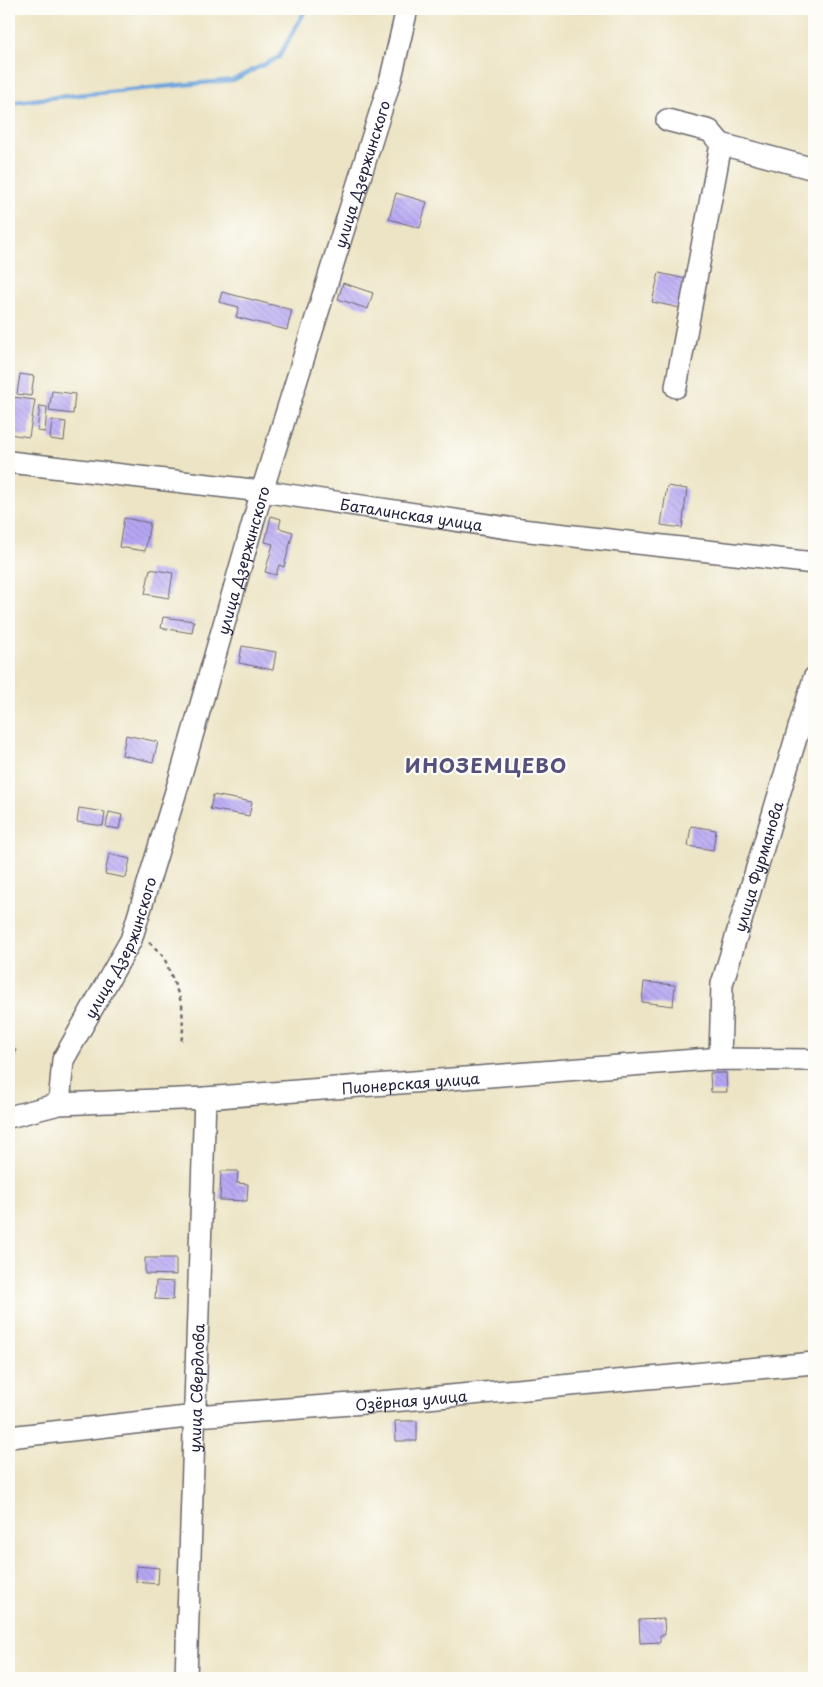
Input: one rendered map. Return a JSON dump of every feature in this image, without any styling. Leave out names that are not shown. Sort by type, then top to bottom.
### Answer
[{"type":"street","name":"улица Дзержинского","points":[[59,1104],[62,1060],[130,940],[135,926],[180,778],[262,491],[391,78],[407,9]]},
{"type":"street","points":[[667,120],[710,131],[721,144],[814,169]]},
{"type":"street","points":[[676,387],[721,144]]},
{"type":"street","name":"Баталинская улица","points":[[9,462],[262,491],[521,530],[814,563]]},
{"type":"street","name":"улица Фурманова","points":[[720,1059],[722,984],[814,678]]},
{"type":"street","name":"Пионерская улица","points":[[9,1117],[59,1104],[205,1098],[720,1059],[814,1060]]},
{"type":"street","name":"улица Свердлова","points":[[186,1678],[205,1098]]},
{"type":"street","name":"Озёрная улица","points":[[9,1437],[196,1416],[416,1399],[814,1363]]},
{"type":"path","points":[[135,926],[164,957],[182,1004],[183,1029],[181,1044]]},
{"type":"building","points":[[396,193],[427,202],[420,228],[389,219]]},
{"type":"building","points":[[659,273],[686,279],[680,308],[652,302]]},
{"type":"building","points":[[343,283],[373,293],[368,309],[338,299]]},
{"type":"building","points":[[222,292],[292,310],[287,330],[236,317],[239,307],[219,302]]},
{"type":"building","points":[[20,374],[34,376],[31,396],[17,394]]},
{"type":"building","points":[[52,391],[75,394],[73,414],[49,411]]},
{"type":"building","points":[[13,397],[35,400],[29,437],[9,434]]},
{"type":"building","points":[[40,406],[47,407],[45,432],[37,431]]},
{"type":"building","points":[[52,420],[66,422],[64,441],[50,439]]},
{"type":"building","points":[[667,486],[687,489],[682,528],[661,525]]},
{"type":"building","points":[[271,516],[281,519],[279,528],[293,532],[284,567],[279,565],[276,575],[265,572],[273,544],[265,542]]},
{"type":"building","points":[[124,518],[150,523],[145,551],[119,547]]},
{"type":"building","points":[[150,569],[173,573],[169,598],[145,594]]},
{"type":"building","points":[[163,617],[194,621],[192,633],[161,628]]},
{"type":"building","points":[[242,646],[276,652],[273,670],[239,663]]},
{"type":"building","points":[[126,735],[158,742],[153,762],[122,755]]},
{"type":"building","points":[[213,795],[252,802],[249,816],[210,809]]},
{"type":"building","points":[[79,808],[105,812],[103,826],[77,822]]},
{"type":"building","points":[[109,812],[122,815],[119,829],[106,827]]},
{"type":"building","points":[[691,826],[716,830],[713,850],[688,846]]},
{"type":"building","points":[[109,854],[130,859],[126,878],[105,874]]},
{"type":"building","points":[[644,982],[675,985],[673,1006],[642,1002]]},
{"type":"building","points":[[9,1048],[16,1050],[12,1066],[9,1065]]},
{"type":"building","points":[[710,1073],[726,1073],[727,1092],[711,1092]]},
{"type":"building","points":[[221,1171],[238,1171],[237,1183],[248,1184],[247,1201],[220,1200]]},
{"type":"building","points":[[145,1258],[176,1258],[176,1275],[145,1274]]},
{"type":"building","points":[[156,1281],[174,1282],[173,1300],[155,1299]]},
{"type":"building","points":[[395,1421],[417,1421],[417,1441],[396,1441]]},
{"type":"building","points":[[137,1566],[159,1568],[158,1584],[136,1582]]},
{"type":"building","points":[[664,1619],[665,1635],[660,1635],[660,1642],[640,1643],[639,1620]]},
{"type":"waterway","points":[[9,103],[233,80],[279,57],[306,9]]},
{"type":"district","name":"ИНОЗЕМЦЕВО","points":[[486,765]]}]
